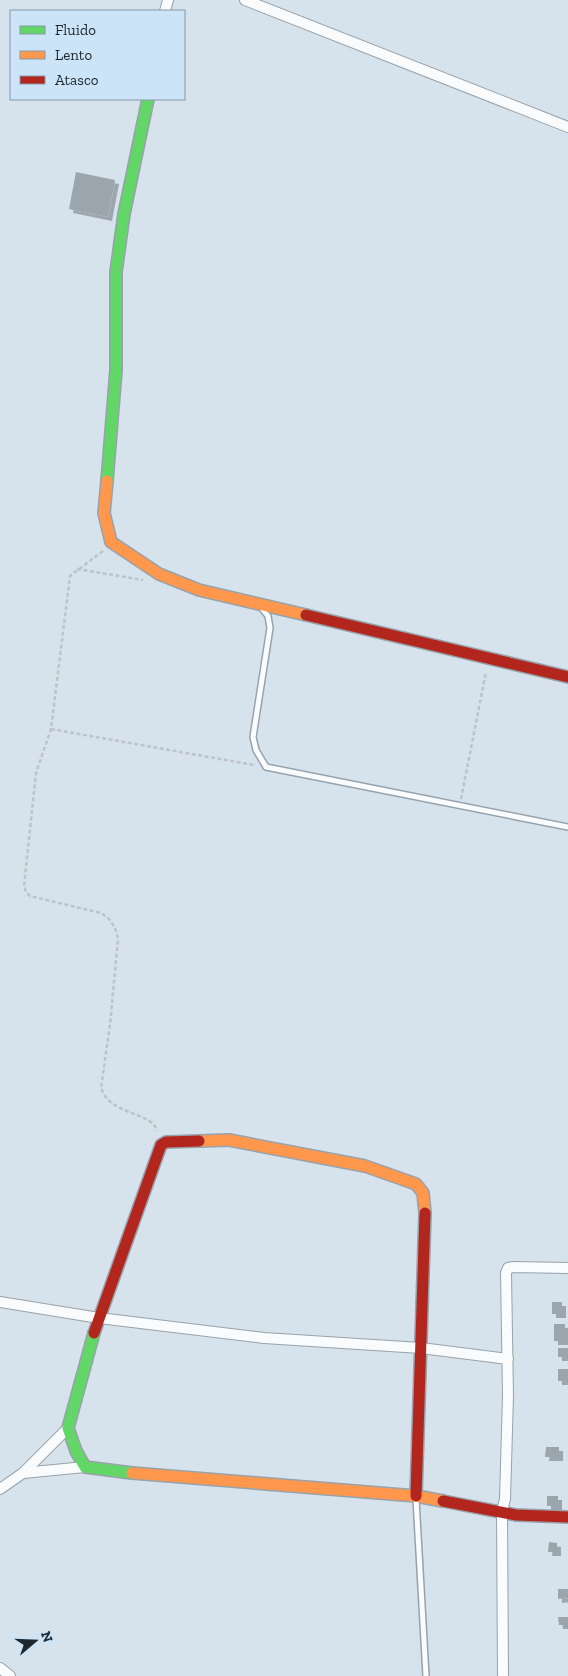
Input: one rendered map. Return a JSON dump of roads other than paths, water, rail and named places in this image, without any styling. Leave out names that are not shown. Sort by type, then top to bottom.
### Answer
[{"type":"street","points":[[245,0],[568,127]]},
{"type":"street","points":[[148,100],[124,214],[116,272],[116,370],[104,513],[111,542],[159,574],[199,590],[568,676]]},
{"type":"street","points":[[0,1489],[23,1473],[68,1428],[99,1318],[161,1145],[166,1142],[229,1140],[365,1166],[416,1184],[423,1193],[425,1204],[422,1348],[416,1496]]},
{"type":"street","points":[[503,1676],[502,1511],[505,1499],[508,1268],[568,1268]]},
{"type":"street","points":[[0,1302],[99,1318],[264,1338],[422,1348],[508,1359]]},
{"type":"street","points":[[68,1428],[76,1451],[85,1468]]},
{"type":"street","points":[[23,1473],[85,1468],[144,1476],[416,1496],[516,1515],[568,1517]]},
{"type":"street","points":[[0,1668],[10,1676]]},
{"type":"lane","points":[[262,604],[270,628],[253,738],[256,750],[266,767],[460,804],[568,827]]},
{"type":"lane","points":[[416,1496],[426,1676]]}]
